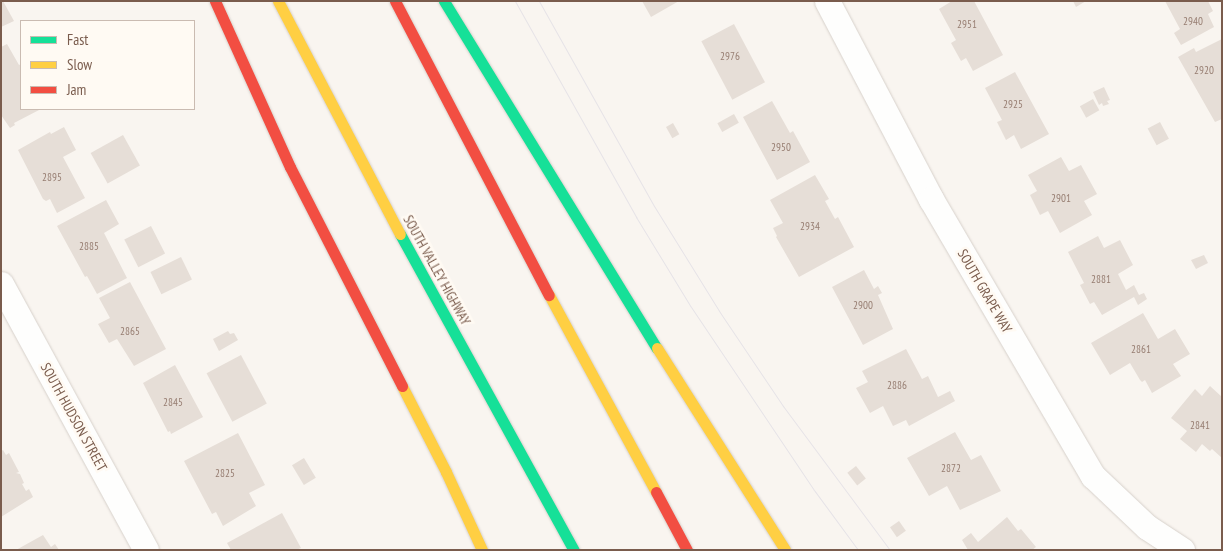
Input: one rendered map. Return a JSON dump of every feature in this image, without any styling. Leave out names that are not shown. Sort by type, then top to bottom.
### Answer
[{"type":"highway","points":[[215,1],[290,167],[446,472],[482,550]]},
{"type":"highway","name":"SOUTH VALLEY HIGHWAY","points":[[278,1],[403,239],[574,550]]},
{"type":"highway","points":[[395,1],[486,177],[687,550]]},
{"type":"highway","points":[[444,1],[581,227],[785,550]]},
{"type":"street","name":"SOUTH GRAPE WAY","points":[[827,1],[932,199],[1093,476],[1148,527],[1182,550]]},
{"type":"street","name":"SOUTH HUDSON STREET","points":[[1,284],[146,550]]},
{"type":"building","points":[[1,1],[3,1],[14,21],[1,27]]},
{"type":"building","points":[[642,1],[679,1],[651,17]]},
{"type":"building","points":[[952,1],[974,1],[1003,55],[973,71],[966,58],[961,61],[951,43],[956,40],[939,9]]},
{"type":"building","points":[[1073,1],[1086,1],[1076,7]]},
{"type":"building","points":[[1165,1],[1208,1],[1213,11],[1208,14],[1214,27],[1181,45],[1174,33],[1180,29]]},
{"type":"building","points":[[734,24],[765,82],[732,100],[701,41]]},
{"type":"building","points":[[1222,39],[1222,119],[1215,122],[1178,57],[1194,48],[1196,52]]},
{"type":"building","points":[[7,44],[20,64],[20,110],[39,110],[14,123],[15,125],[10,128],[1,115],[1,47]]},
{"type":"building","points":[[1015,72],[1049,134],[1021,149],[1014,135],[1006,140],[997,122],[1002,120],[985,88]]},
{"type":"building","points":[[1104,87],[1110,100],[1107,101],[1109,104],[1103,106],[1102,103],[1099,105],[1093,92]]},
{"type":"building","points":[[1093,99],[1099,110],[1086,118],[1080,106]]},
{"type":"building","points":[[772,101],[790,133],[793,131],[810,162],[777,180],[743,117]]},
{"type":"building","points":[[734,114],[739,123],[722,132],[717,123]]},
{"type":"building","points":[[1160,122],[1169,139],[1157,145],[1148,129]]},
{"type":"building","points":[[673,123],[679,134],[672,138],[666,127]]},
{"type":"building","points":[[64,127],[76,150],[63,157],[85,198],[57,213],[50,199],[46,201],[43,199],[18,150],[50,132],[51,134]]},
{"type":"building","points":[[123,135],[140,166],[108,184],[91,153]]},
{"type":"building","points":[[1061,157],[1069,171],[1081,165],[1097,194],[1084,201],[1092,215],[1060,233],[1048,211],[1040,215],[1030,195],[1037,191],[1028,175]]},
{"type":"building","points":[[815,175],[829,199],[825,201],[835,219],[838,217],[854,247],[799,277],[776,237],[773,228],[783,223],[770,200]]},
{"type":"building","points":[[106,200],[119,224],[104,233],[127,278],[97,294],[87,276],[85,277],[57,226]]},
{"type":"building","points":[[151,226],[165,254],[138,267],[124,240]]},
{"type":"building","points":[[1098,236],[1104,248],[1120,240],[1133,265],[1118,274],[1126,290],[1134,285],[1139,295],[1144,293],[1147,299],[1138,305],[1134,297],[1102,315],[1094,302],[1090,304],[1080,285],[1084,283],[1068,252]]},
{"type":"building","points":[[1204,255],[1208,263],[1196,269],[1191,260]]},
{"type":"building","points":[[181,257],[192,279],[161,294],[150,272]]},
{"type":"building","points":[[864,270],[874,289],[878,286],[882,293],[878,295],[893,329],[863,345],[832,287]]},
{"type":"building","points":[[130,282],[166,349],[134,366],[117,339],[109,343],[98,324],[110,318],[99,298]]},
{"type":"building","points":[[1143,313],[1158,339],[1175,329],[1190,354],[1173,364],[1181,376],[1152,393],[1145,380],[1142,382],[1140,380],[1130,363],[1110,375],[1091,343]]},
{"type":"building","points":[[228,331],[230,334],[234,333],[238,340],[219,351],[213,339]]},
{"type":"building","points":[[906,349],[922,379],[928,376],[938,397],[950,391],[955,401],[909,426],[906,420],[893,426],[883,406],[870,413],[856,388],[868,382],[862,371]]},
{"type":"building","points":[[241,355],[267,404],[232,422],[207,373]]},
{"type":"building","points":[[175,365],[203,417],[171,434],[170,431],[168,432],[143,383]]},
{"type":"building","points":[[1210,386],[1222,397],[1222,458],[1212,449],[1210,451],[1202,444],[1196,452],[1180,439],[1187,431],[1171,418],[1195,389],[1202,396]]},
{"type":"building","points":[[955,432],[971,460],[981,455],[1001,491],[960,510],[947,486],[929,496],[907,458]]},
{"type":"building","points":[[238,433],[265,485],[249,493],[256,506],[223,526],[216,512],[212,514],[184,461]]},
{"type":"building","points":[[3,450],[6,455],[9,453],[19,472],[16,473],[20,474],[24,483],[22,484],[26,491],[29,489],[33,497],[1,517],[1,451]]},
{"type":"building","points":[[304,458],[316,478],[304,485],[292,465]]},
{"type":"building","points":[[856,466],[866,479],[857,485],[847,473]]},
{"type":"building","points":[[282,513],[301,548],[296,550],[231,550],[227,543]]},
{"type":"building","points":[[1007,517],[1018,531],[1021,529],[1036,547],[1032,550],[968,550],[962,540],[971,533],[978,542]]},
{"type":"building","points":[[899,521],[906,531],[897,537],[890,527]]},
{"type":"building","points":[[43,535],[51,547],[55,544],[59,550],[16,550]]},
{"type":"tram line","points":[[515,1],[636,217],[691,307],[814,490],[858,550]]},
{"type":"tram line","points":[[539,1],[654,206],[721,314],[783,406],[890,550]]},
{"type":"traffic: fast","points":[[444,1],[657,348]]},
{"type":"traffic: fast","points":[[400,234],[574,550]]},
{"type":"traffic: slow","points":[[278,1],[400,234]]},
{"type":"traffic: slow","points":[[549,295],[656,492]]},
{"type":"traffic: slow","points":[[657,348],[785,550]]},
{"type":"traffic: slow","points":[[402,386],[446,472],[482,550]]},
{"type":"traffic: jam","points":[[215,1],[290,167],[402,386]]},
{"type":"traffic: jam","points":[[395,1],[549,295]]},
{"type":"traffic: jam","points":[[656,492],[687,550]]}]
